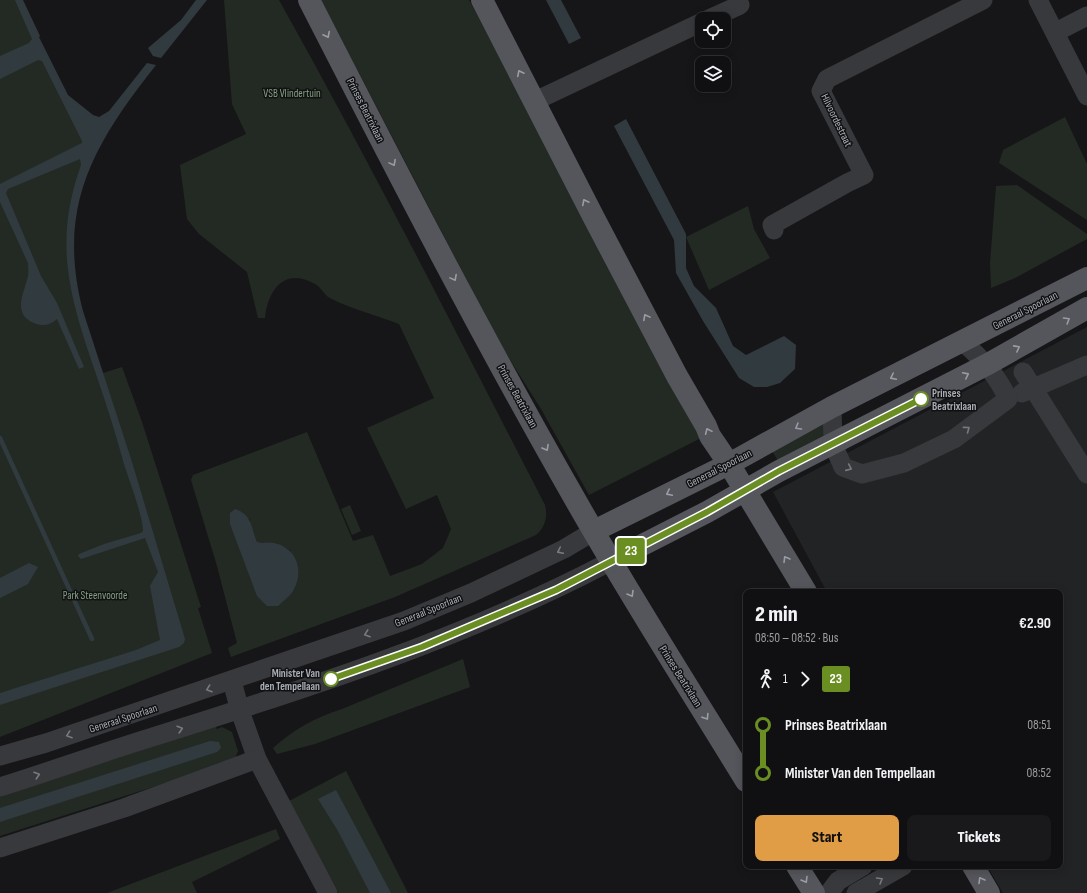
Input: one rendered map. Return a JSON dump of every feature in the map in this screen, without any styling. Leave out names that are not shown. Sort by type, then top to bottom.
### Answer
[{"type":"main road","name":"Prinses Beatrixlaan","points":[[310,0],[371,121],[503,370],[611,561],[743,776]]},
{"type":"main road","points":[[482,0],[677,376],[706,426],[710,436],[746,491],[804,589]]},
{"type":"main road","name":"Generaal Spoorlaan","points":[[594,531],[729,464],[832,407],[1087,278]]},
{"type":"main road","points":[[611,561],[746,491],[779,471],[988,364],[1087,308]]},
{"type":"main road","points":[[799,869],[814,893]]},
{"type":"main road","points":[[974,869],[989,893]]},
{"type":"street","name":"Hilvoordestraat","points":[[774,230],[772,225],[864,175],[821,91],[827,79],[983,0]]},
{"type":"street","points":[[1038,0],[1056,32],[1087,96]]},
{"type":"street","points":[[724,12],[740,5]]},
{"type":"street","points":[[1056,32],[1087,16]]},
{"type":"street","points":[[535,101],[695,25]]},
{"type":"street","points":[[963,342],[988,364],[1001,384],[1008,399]]},
{"type":"street","points":[[832,407],[833,444],[843,467],[862,474],[897,465],[954,439],[1008,399],[1033,390],[1087,365]]},
{"type":"street","points":[[1023,372],[1087,474]]},
{"type":"street","name":"Generaal Spoorlaan","points":[[0,756],[46,743],[232,681],[404,621],[471,593],[564,549],[594,531]]},
{"type":"street","points":[[0,787],[240,711],[422,647],[556,590],[611,561]]},
{"type":"street","points":[[232,681],[240,711],[257,759],[328,893]]},
{"type":"street","points":[[0,848],[124,808],[257,759]]},
{"type":"street","points":[[829,893],[838,881],[858,869]]},
{"type":"street","points":[[856,893],[898,869]]},
{"type":"shaded area","points":[[15,0],[23,0],[40,36],[39,37],[68,95],[93,115],[99,117],[109,111],[147,63],[156,65],[114,123],[98,151],[86,179],[78,209],[74,240],[76,274],[83,311],[132,462],[185,639],[184,643],[179,647],[0,705],[0,693],[136,650],[160,640],[150,586],[158,572],[145,538],[81,559],[78,556],[79,554],[104,544],[141,533],[143,531],[138,507],[79,323],[68,272],[66,247],[68,221],[72,194],[81,165],[80,159],[8,189],[6,193],[41,276],[57,303],[84,367],[79,369],[57,319],[52,323],[40,325],[27,319],[21,308],[21,302],[28,274],[28,263],[0,202],[0,184],[82,143],[82,141],[42,61],[38,60],[0,79],[0,56],[29,43],[32,39]]},
{"type":"shaded area","points":[[196,0],[207,0],[161,58],[153,56],[148,48],[181,20]]},
{"type":"shaded area","points":[[546,0],[561,0],[581,38],[569,44]]},
{"type":"shaded area","points":[[626,119],[686,234],[686,268],[694,286],[716,308],[733,346],[746,355],[784,336],[796,345],[795,369],[780,383],[767,387],[754,387],[739,378],[703,321],[676,273],[674,240],[614,126]]},
{"type":"shaded area","points":[[1087,327],[1087,893],[1003,893],[989,869],[1063,869],[1063,589],[825,589],[773,492]]},
{"type":"shaded area","points":[[235,509],[241,511],[248,518],[257,542],[275,543],[283,546],[289,550],[297,562],[298,576],[293,591],[278,606],[267,606],[257,596],[230,524],[230,513]]},
{"type":"shaded area","points":[[29,563],[38,567],[28,584],[0,598],[0,578]]},
{"type":"shaded area","points":[[210,741],[219,742],[221,748],[217,752],[0,822],[0,808]]},
{"type":"shaded area","points":[[336,790],[391,893],[370,893],[338,831],[318,799]]},
{"type":"green space","name":"Park Steenvoorde","points":[[0,0],[20,0],[89,141],[70,231],[74,296],[103,374],[122,367],[142,422],[201,607],[198,608],[212,653],[0,737]]},
{"type":"green space","name":"VSB Vlindertuin","points":[[224,0],[279,0],[348,125],[414,251],[545,505],[546,514],[544,525],[536,535],[395,597],[231,657],[228,648],[237,643],[217,566],[191,480],[193,475],[307,432],[353,541],[373,535],[390,576],[422,564],[443,548],[451,529],[437,495],[406,509],[367,428],[434,398],[399,324],[338,302],[328,297],[315,284],[304,279],[295,278],[280,284],[274,290],[270,298],[265,318],[258,318],[247,272],[199,234],[187,219],[180,165],[246,134],[232,104]],"holes":[[[249,518],[257,542],[276,543],[291,551],[242,557]]]},
{"type":"green space","points":[[321,0],[469,0],[703,437],[589,495],[541,409],[500,344]]},
{"type":"green space","points":[[1065,117],[1087,164],[1087,220],[999,163],[1003,150]]},
{"type":"green space","points":[[1017,185],[1087,234],[1087,239],[1015,278],[991,288],[990,263],[996,186]]},
{"type":"green space","points":[[748,206],[754,229],[770,258],[709,290],[686,237]]},
{"type":"green space","points":[[824,424],[823,438],[779,462],[772,451]]},
{"type":"green space","points":[[350,505],[361,531],[352,535],[341,509]]},
{"type":"green space","points":[[463,659],[470,687],[315,744],[277,754],[273,748],[289,735],[314,720]]},
{"type":"green space","points":[[215,725],[217,729],[222,727],[232,732],[238,751],[234,761],[0,836],[0,793]]},
{"type":"green space","points":[[346,771],[408,893],[339,893],[289,801]]},
{"type":"green space","points":[[276,829],[280,839],[192,882],[197,893],[107,893]]},
{"type":"waterway","points":[[0,438],[92,639]]},
{"type":"bus line","name":"23","points":[[331,679],[422,647],[556,590],[707,512],[779,471],[921,399]]},
{"type":"place","name":"Prinses Beatrixlaan","points":[[921,399]]},
{"type":"place","name":"Minister Van den Tempellaan","points":[[331,679]]}]
